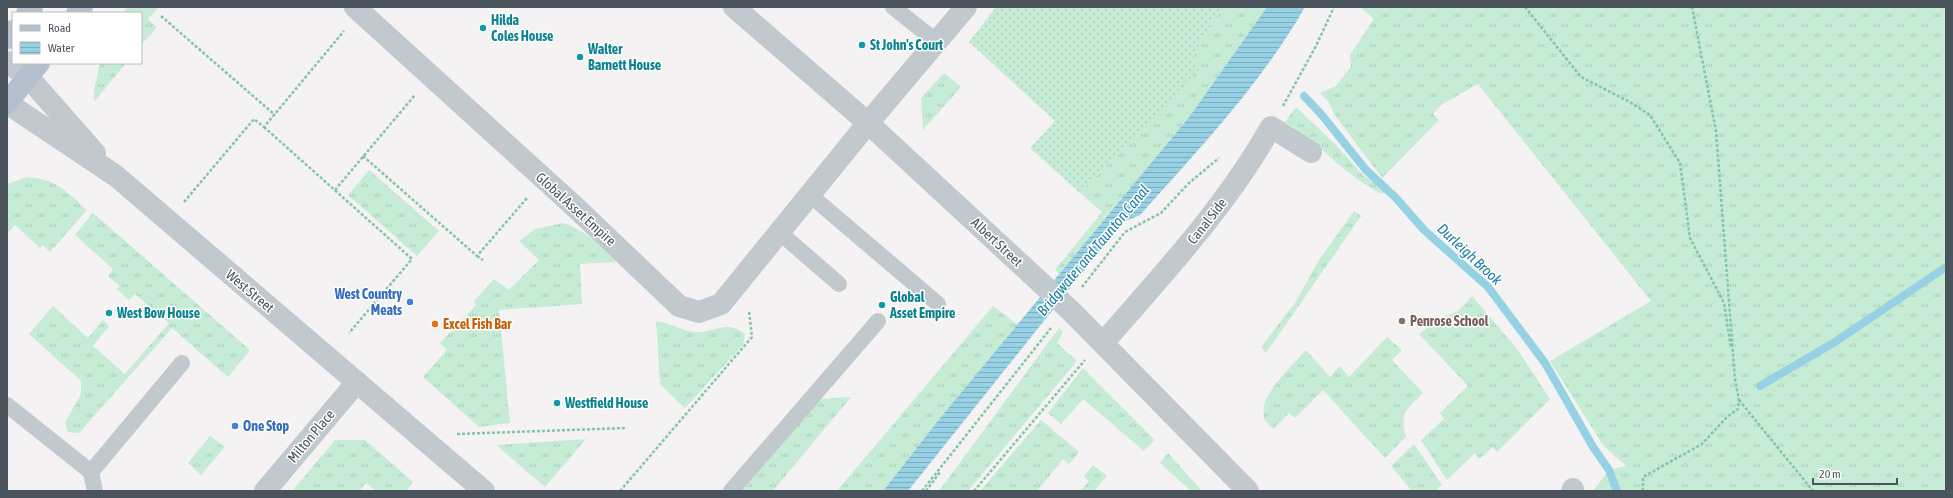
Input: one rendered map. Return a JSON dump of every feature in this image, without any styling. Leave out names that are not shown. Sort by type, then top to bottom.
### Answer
[{"type":"main road","points":[[7,103],[33,70]]},
{"type":"street","name":"Albert Street","points":[[734,7],[868,123],[1041,283],[1063,318],[1102,342],[1248,491]]},
{"type":"street","name":"Global Asset Empire","points":[[358,9],[679,306],[699,312],[721,304],[868,123],[966,7]]},
{"type":"street","points":[[14,64],[33,70],[116,176]]},
{"type":"street","name":"West Street","points":[[7,103],[116,176],[484,491]]},
{"type":"street","points":[[1271,127],[1311,152]]},
{"type":"street","name":"Canal Side","points":[[1102,342],[1206,225],[1252,161],[1271,127]]},
{"type":"street","name":"Milton Place","points":[[265,491],[357,382]]},
{"type":"lane","points":[[893,7],[937,42]]},
{"type":"lane","points":[[810,195],[938,304]]},
{"type":"lane","points":[[779,232],[839,284]]},
{"type":"lane","points":[[731,491],[878,321]]},
{"type":"lane","points":[[91,472],[182,363]]},
{"type":"lane","points":[[7,405],[91,472],[95,491]]},
{"type":"path","points":[[1271,127],[1316,46],[1334,7]]},
{"type":"path","points":[[1525,7],[1581,77],[1628,101],[1650,115],[1680,163],[1690,238],[1724,303],[1739,399],[1738,409],[1727,417],[1702,444],[1642,477],[1643,491]]},
{"type":"path","points":[[1692,7],[1716,131],[1734,365]]},
{"type":"path","points":[[264,127],[358,9]]},
{"type":"path","points":[[161,16],[274,115]]},
{"type":"path","points":[[334,190],[431,76]]},
{"type":"path","points":[[169,221],[254,119],[412,259],[349,333]]},
{"type":"path","points":[[363,156],[483,260]]},
{"type":"path","points":[[1078,292],[1125,232],[1161,213],[1189,183],[1223,156]]},
{"type":"path","points":[[477,256],[529,196]]},
{"type":"path","points":[[620,491],[752,337],[745,274]]},
{"type":"path","points":[[922,491],[1063,318]]},
{"type":"path","points":[[974,491],[1102,342]]},
{"type":"path","points":[[1739,399],[1813,491]]},
{"type":"path","points":[[419,435],[626,428]]},
{"type":"path","points":[[926,491],[954,451]]},
{"type":"green space","points":[[127,7],[159,7],[148,19],[157,27],[142,44],[142,12],[124,12]]},
{"type":"green space","points":[[996,7],[1222,7],[1191,59],[1200,68],[1080,193],[1030,148],[1055,121],[969,42]]},
{"type":"green space","points":[[1222,7],[1267,7],[1190,116],[1059,274],[1055,270],[1102,212],[1080,193],[1199,68],[1191,59]]},
{"type":"green space","points":[[1360,7],[1946,7],[1946,491],[1593,491],[1609,470],[1626,466],[1603,445],[1550,361],[1651,301],[1478,84],[1441,105],[1433,114],[1439,120],[1382,178],[1334,114],[1329,102],[1320,93],[1336,86],[1351,66],[1350,55],[1374,19]]},
{"type":"green space","points":[[100,64],[125,64],[94,102],[94,90]]},
{"type":"green space","points":[[944,73],[961,87],[923,130],[921,98]]},
{"type":"green space","points":[[1296,107],[1334,143],[1364,176],[1386,191],[1382,194],[1369,187],[1344,169],[1298,130],[1285,122]]},
{"type":"green space","points":[[369,170],[439,231],[417,256],[348,195]]},
{"type":"green space","points":[[27,177],[46,180],[53,183],[60,187],[87,210],[50,252],[43,245],[40,248],[15,225],[7,234],[7,184]]},
{"type":"green space","points":[[1354,211],[1361,216],[1266,353],[1261,347],[1295,303],[1319,260]]},
{"type":"green space","points":[[93,213],[250,350],[228,377],[172,328],[79,433],[68,432],[65,423],[81,394],[81,381],[29,334],[53,306],[88,338],[103,320],[109,326],[93,346],[125,374],[169,323],[135,294],[129,300],[117,289],[120,286],[108,276],[113,269],[75,235]]},
{"type":"green space","points":[[563,223],[586,234],[616,262],[580,264],[582,304],[499,310],[510,423],[479,427],[423,377],[447,350],[440,343],[476,305],[474,301],[494,279],[509,290],[539,260],[519,241],[535,229]]},
{"type":"green space","points":[[1472,296],[1518,350],[1550,399],[1497,452],[1493,447],[1479,459],[1475,453],[1447,480],[1421,440],[1444,419],[1440,413],[1468,386],[1419,334],[1439,319],[1458,311]]},
{"type":"green space","points":[[993,306],[1018,325],[941,417],[883,491],[837,491]]},
{"type":"green space","points":[[656,321],[695,332],[727,327],[739,330],[745,334],[743,345],[685,408],[660,384]]},
{"type":"green space","points":[[1059,328],[1063,332],[1057,343],[1077,361],[968,491],[939,491]]},
{"type":"green space","points":[[1387,337],[1402,350],[1392,360],[1423,393],[1408,408],[1404,417],[1403,422],[1406,437],[1385,458],[1323,390],[1295,418],[1289,413],[1273,429],[1264,419],[1264,406],[1270,393],[1275,385],[1306,350],[1330,377],[1340,366],[1349,377]]},
{"type":"green space","points":[[1083,368],[1155,440],[1144,451],[1083,399],[1061,424],[1048,413]]},
{"type":"green space","points":[[851,397],[773,491],[742,491],[818,399]]},
{"type":"green space","points":[[1041,420],[1079,452],[1069,464],[1063,459],[1037,491],[980,491]]},
{"type":"green space","points":[[210,436],[225,447],[201,475],[188,463]]},
{"type":"green space","points":[[586,439],[545,487],[496,445]]},
{"type":"green space","points":[[335,440],[365,440],[413,482],[406,491],[376,491],[366,483],[359,491],[292,491]]},
{"type":"green space","points":[[1414,444],[1442,485],[1435,491],[1412,491],[1391,466]]},
{"type":"green space","points":[[1168,453],[1202,491],[1191,491],[1160,463]]},
{"type":"green space","points":[[1093,465],[1107,476],[1094,491],[1080,491],[1089,481],[1084,476]]},
{"type":"water","name":"Bridgwater and Taunton Canal","points":[[1267,7],[1305,7],[1269,63],[1228,115],[1140,215],[1123,222],[908,491],[883,491],[941,417],[1190,116]]},
{"type":"waterway","name":"Durleigh Brook","points":[[1304,96],[1321,114],[1366,170],[1396,198],[1424,230],[1488,287],[1545,363],[1593,447],[1609,470],[1617,491]]},
{"type":"waterway","points":[[1760,386],[1835,342],[1946,267]]},
{"type":"place","name":"Hilda Coles House","points":[[483,28]]},
{"type":"place","name":"St John's Court","points":[[862,45]]},
{"type":"place","name":"Walter Barnett House","points":[[580,57]]},
{"type":"place","name":"West Country Meats","points":[[410,302]]},
{"type":"place","name":"Global Asset Empire","points":[[882,305]]},
{"type":"place","name":"West Bow House","points":[[109,313]]},
{"type":"place","name":"Penrose School","points":[[1402,321]]},
{"type":"place","name":"Excel Fish Bar","points":[[435,324]]},
{"type":"place","name":"Westfield House","points":[[557,403]]},
{"type":"place","name":"One Stop","points":[[235,426]]}]
